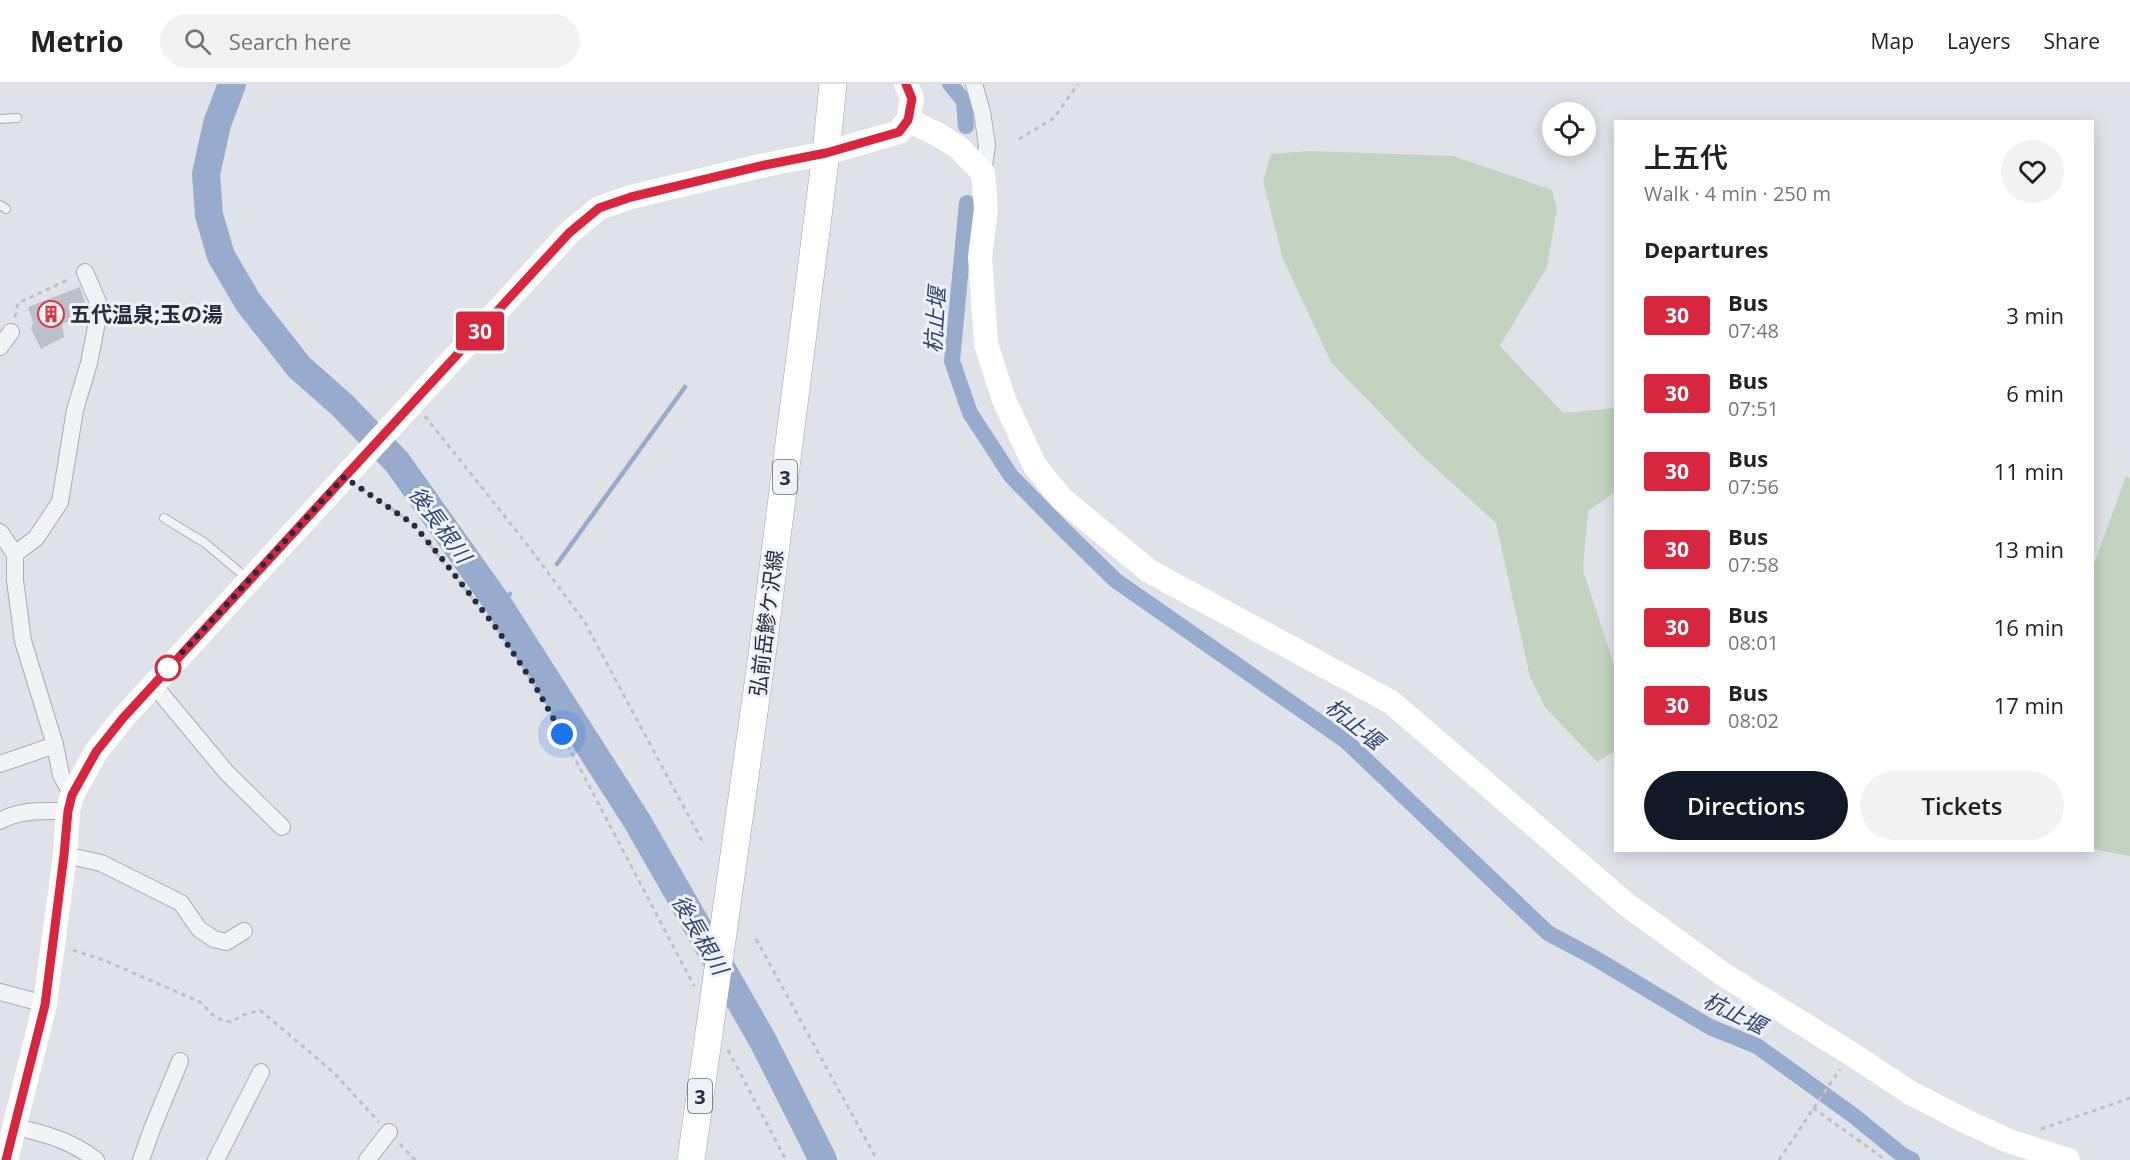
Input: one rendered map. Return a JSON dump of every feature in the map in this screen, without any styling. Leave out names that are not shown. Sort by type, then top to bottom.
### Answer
[{"type":"main road","name":"弘前岳鰺ケ沢線","points":[[691,1160],[717,1039],[732,869],[762,655],[833,84]]},
{"type":"street","points":[[6,1160],[45,1005],[70,803],[96,752],[153,684],[415,403],[569,233],[599,208],[631,197],[826,153],[899,132],[908,120],[912,99],[906,84]]},
{"type":"street","points":[[974,84],[982,112],[987,145],[983,172],[986,209],[980,257],[986,344],[1004,400],[1035,466],[1062,499],[1149,571],[1391,702],[1626,904],[1724,975],[1909,1092],[2009,1141],[2068,1160]]},
{"type":"street","points":[[908,120],[959,148],[983,172]]},
{"type":"street","points":[[15,554],[36,538],[60,502],[75,410],[89,363],[100,307],[85,272]]},
{"type":"street","points":[[0,347],[11,332]]},
{"type":"street","points":[[0,532],[15,554],[15,580],[23,641],[70,803]]},
{"type":"street","points":[[153,684],[227,773],[282,827]]},
{"type":"street","points":[[0,764],[55,746]]},
{"type":"street","points":[[0,822],[22,813],[70,803]]},
{"type":"street","points":[[64,855],[101,863],[181,903],[199,929],[214,939],[226,942],[244,931]]},
{"type":"street","points":[[0,992],[45,1005]]},
{"type":"street","points":[[141,1160],[180,1061]]},
{"type":"street","points":[[216,1160],[261,1072]]},
{"type":"street","points":[[15,1127],[49,1135],[86,1152],[96,1160]]},
{"type":"street","points":[[367,1160],[389,1132]]},
{"type":"lane","points":[[0,119],[17,118]]},
{"type":"lane","points":[[164,518],[205,543],[249,580]]},
{"type":"path","points":[[1019,139],[1054,118],[1078,84]]},
{"type":"path","points":[[11,332],[18,303],[85,272]]},
{"type":"path","points":[[415,403],[529,547],[584,621],[702,841]]},
{"type":"path","points":[[345,476],[413,524],[497,629],[534,684],[699,994]]},
{"type":"path","points":[[756,939],[877,1160]]},
{"type":"path","points":[[54,944],[106,962],[200,1002],[216,1018],[231,1022],[243,1015],[260,1010],[333,1072],[415,1160]]},
{"type":"path","points":[[717,1039],[786,1160]]},
{"type":"path","points":[[1779,1160],[1843,1065]]},
{"type":"path","points":[[2009,1141],[2130,1098]]},
{"type":"path","points":[[1813,1108],[1886,1160]]},
{"type":"green space","points":[[1309,151],[1453,156],[1552,190],[1557,209],[1547,267],[1500,346],[1563,413],[1614,408],[1614,493],[1588,511],[1583,570],[1614,665],[1614,752],[1597,762],[1545,707],[1530,677],[1496,523],[1419,453],[1331,362],[1283,259],[1263,181],[1271,154]]},
{"type":"green space","points":[[2126,476],[2130,478],[2130,856],[2094,849],[2094,564]]},
{"type":"building","name":"五代温泉;玉の湯","points":[[80,287],[85,303],[70,309],[73,319],[62,324],[64,337],[41,349],[31,329],[33,322],[28,307]]},
{"type":"waterway","name":"後長根川","points":[[232,84],[217,124],[206,174],[209,215],[221,256],[248,302],[299,367],[342,405],[397,462],[498,604],[637,821],[763,1041],[823,1160]]},
{"type":"waterway","name":"杭止堰","points":[[950,84],[964,101],[966,126]]},
{"type":"waterway","name":"杭止堰","points":[[967,203],[952,361],[970,413],[1011,476],[1060,526],[1115,580],[1346,741],[1548,933],[1593,957],[1710,1027],[1757,1046],[1854,1116],[1902,1155],[1912,1160]]},
{"type":"waterway","points":[[557,564],[685,387]]},
{"type":"waterway","points":[[498,604],[510,594]]},
{"type":"bus line","name":"30","points":[[6,1160],[45,1005],[68,811],[72,795],[96,752],[123,718],[569,233],[599,208],[631,197],[826,153],[899,132],[908,120],[912,99],[906,84]]},
{"type":"place","name":"五代温泉;玉の湯","points":[[51,314]]},
{"type":"route","points":[[168,668],[344,477],[413,524],[497,629],[534,684],[562,734]]}]
